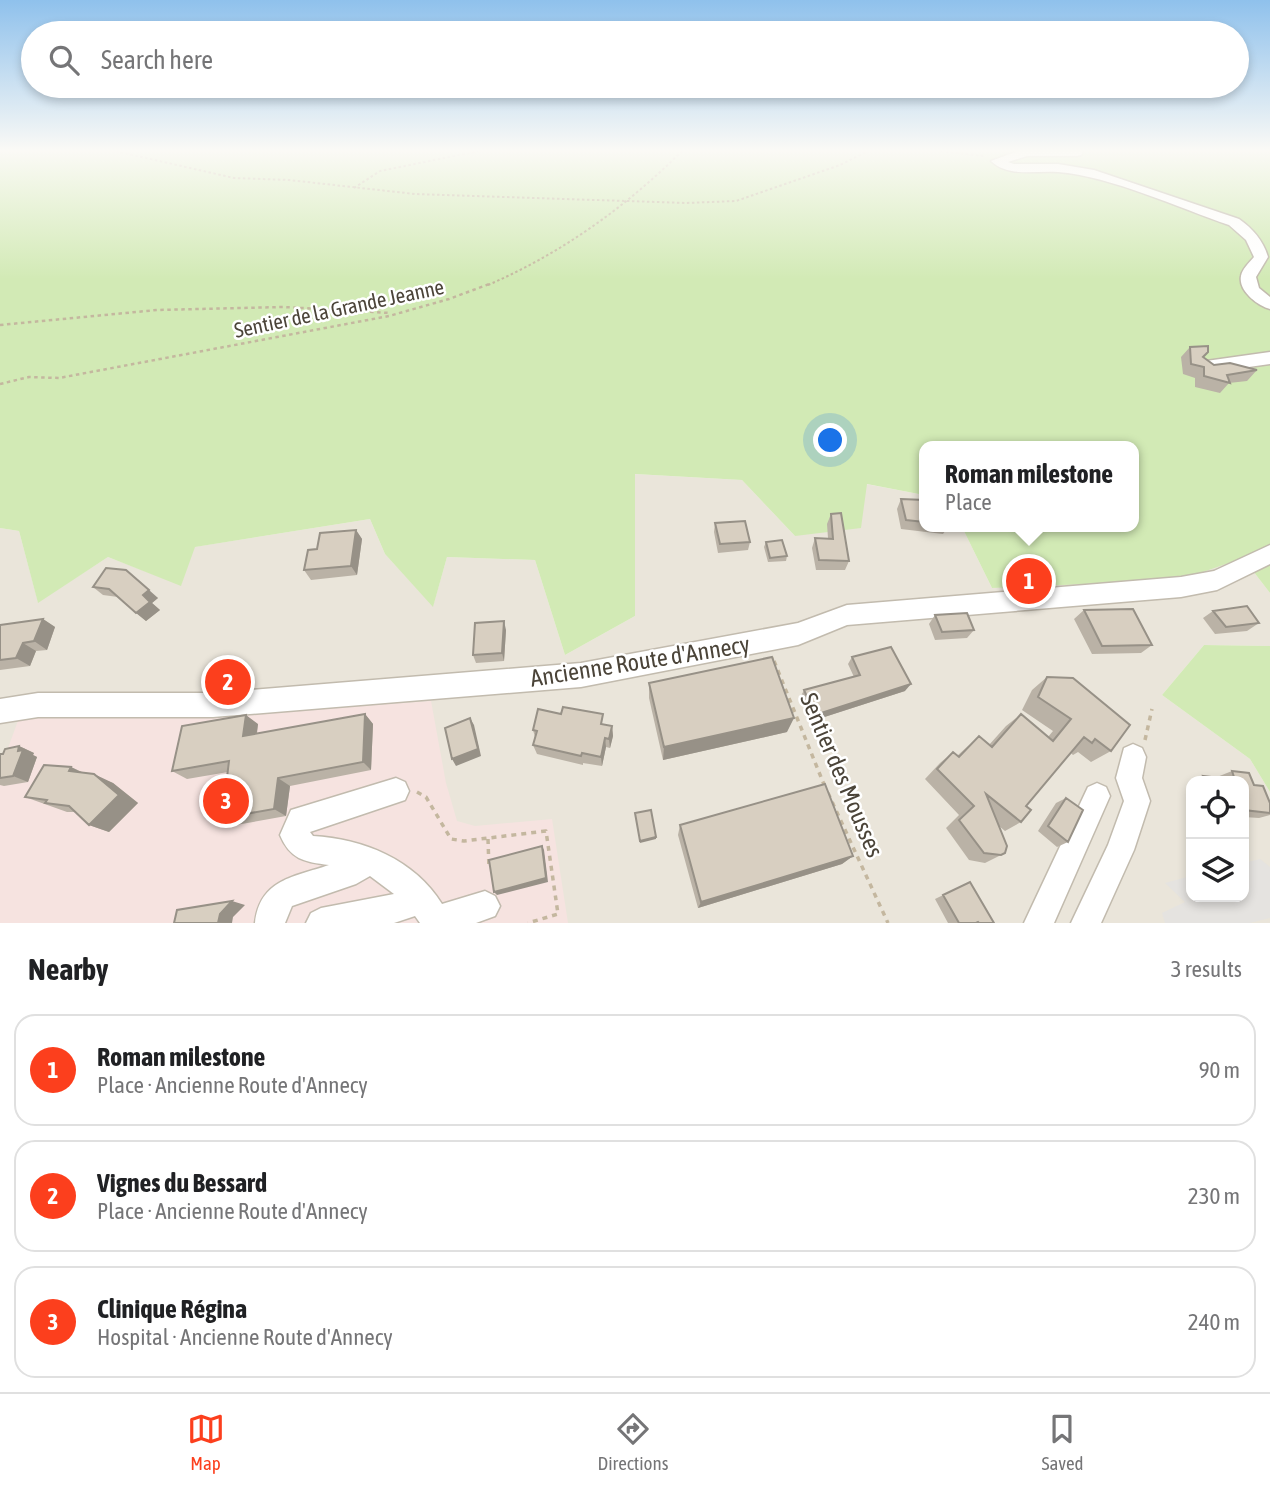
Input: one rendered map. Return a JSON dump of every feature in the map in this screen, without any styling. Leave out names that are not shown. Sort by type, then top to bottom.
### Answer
[{"type":"street","points":[[1148,193],[1241,226],[1260,253],[1258,263],[1248,274],[1251,288],[1270,304]]},
{"type":"street","points":[[1200,220],[1220,226],[1241,226]]},
{"type":"street","points":[[1206,367],[1270,358]]},
{"type":"street","name":"Ancienne Route d'Annecy","points":[[0,711],[38,705],[213,705],[581,675],[651,664],[798,634],[847,615],[1181,587],[1217,580],[1270,554]]},
{"type":"street","points":[[1086,923],[1120,850],[1137,801],[1129,778],[1133,757]]},
{"type":"street","points":[[396,791],[301,820],[294,835],[306,849],[350,854],[366,860],[405,884],[432,915]]},
{"type":"street","points":[[1039,923],[1097,796]]},
{"type":"street","points":[[270,923],[271,913],[282,895],[356,870],[366,860]]},
{"type":"street","points":[[321,923],[396,908],[432,915],[452,915],[485,906]]},
{"type":"path","points":[[406,193],[625,201],[736,201],[759,193]]},
{"type":"path","name":"Sentier de la Grande Jeanne","points":[[0,384],[29,377],[59,379],[393,314],[479,289],[576,240],[634,193]]},
{"type":"path","points":[[0,325],[157,310],[284,307],[393,314]]},
{"type":"path","name":"Sentier des Mousses","points":[[766,641],[826,789],[888,923]]},
{"type":"path","points":[[1133,757],[1141,756],[1152,709]]},
{"type":"path","points":[[396,791],[416,791],[426,797],[451,839],[488,839],[546,831],[558,914],[528,923]]},
{"type":"path","points":[[488,839],[489,869]]},
{"type":"shaded area","points":[[634,474],[742,480],[795,536],[866,484],[919,494],[919,532],[964,532],[992,588],[1243,558],[1270,593],[1270,646],[1204,645],[1162,695],[1250,759],[1270,792],[1270,923],[0,923],[0,528],[19,531],[38,602],[108,557],[181,585],[194,547],[370,519],[385,554],[433,606],[447,557],[535,560],[565,655],[635,616]]},
{"type":"shaded area","points":[[431,701],[446,783],[457,821],[475,826],[552,819],[568,923],[0,923],[0,770],[19,718],[40,715],[201,717]]},
{"type":"shaded area","points":[[1260,859],[1270,867],[1270,918],[1250,923],[1165,923],[1162,913],[1185,902],[1165,883],[1186,877],[1186,902],[1249,902],[1249,862]]},
{"type":"green space","points":[[0,193],[1270,193],[1270,593],[1243,558],[1180,580],[992,588],[964,532],[1139,532],[1139,441],[919,441],[919,494],[867,484],[861,528],[795,536],[742,480],[635,474],[635,616],[565,655],[535,560],[447,557],[433,607],[385,554],[370,519],[195,547],[181,586],[108,557],[38,603],[19,531],[0,528]]},
{"type":"green space","points":[[1204,645],[1270,646],[1270,792],[1250,759],[1162,695]]},
{"type":"building","points":[[1208,346],[1208,352],[1203,357],[1214,365],[1230,363],[1257,370],[1227,375],[1230,383],[1204,376],[1204,367],[1191,364],[1190,347]]},
{"type":"building","points":[[901,499],[919,500],[919,521],[906,520]]},
{"type":"building","points":[[841,513],[849,561],[819,560],[815,538],[833,539],[831,514]]},
{"type":"building","points":[[745,521],[750,542],[720,544],[715,523]]},
{"type":"building","points":[[356,530],[351,566],[304,570],[308,550],[317,549],[320,533]]},
{"type":"building","points":[[782,540],[787,556],[770,558],[766,542]]},
{"type":"building","points":[[106,568],[126,570],[149,590],[143,595],[150,602],[136,613],[109,589],[93,587]]},
{"type":"building","points":[[1247,606],[1259,623],[1226,627],[1213,611]]},
{"type":"building","points":[[1133,609],[1152,645],[1102,646],[1084,610]]},
{"type":"building","points":[[967,613],[974,630],[942,632],[935,615]]},
{"type":"building","points":[[43,619],[34,641],[23,643],[16,658],[0,660],[0,625]]},
{"type":"building","points":[[504,621],[502,653],[473,655],[475,623]]},
{"type":"building","points":[[891,647],[911,684],[815,715],[804,690],[860,675],[852,657]]},
{"type":"building","points":[[772,657],[794,718],[664,747],[649,683]]},
{"type":"building","points":[[1047,677],[1073,678],[1130,725],[1111,751],[1095,739],[1092,743],[1084,737],[1026,806],[1031,810],[1021,822],[986,794],[1007,846],[1005,853],[1001,855],[984,853],[959,820],[974,806],[937,769],[953,752],[959,757],[979,736],[992,747],[1021,714],[1053,741],[1071,719],[1038,697]]},
{"type":"building","points":[[563,707],[603,714],[601,724],[612,726],[609,739],[605,738],[601,757],[582,753],[581,756],[533,745],[538,709],[561,714]]},
{"type":"building","points":[[365,714],[363,762],[278,778],[274,809],[222,818],[229,761],[172,771],[182,726],[246,715],[243,736]]},
{"type":"building","points":[[470,718],[478,749],[452,759],[445,728]]},
{"type":"building","points":[[19,746],[18,751],[23,750],[13,776],[0,778],[0,754],[3,754],[5,749]]},
{"type":"building","points":[[44,765],[71,767],[69,771],[94,774],[119,795],[89,825],[69,806],[25,797]]},
{"type":"building","points":[[1232,771],[1249,773],[1254,785],[1263,786],[1270,803],[1270,813],[1249,811],[1249,776],[1234,776]]},
{"type":"building","points":[[825,784],[853,856],[701,902],[680,825]]},
{"type":"building","points":[[1066,798],[1083,810],[1068,842],[1048,826]]},
{"type":"building","points":[[651,810],[656,837],[640,841],[635,813]]},
{"type":"building","points":[[542,846],[546,878],[494,892],[489,860]]},
{"type":"building","points":[[970,882],[994,923],[959,923],[943,895]]},
{"type":"building","points":[[232,901],[220,914],[218,923],[174,923],[177,910]]},
{"type":"place","name":"Roman milestone","points":[[1029,581]]},
{"type":"place","name":"Vignes du Bessard","points":[[228,682]]},
{"type":"place","name":"Clinique Régina","points":[[226,801]]}]
